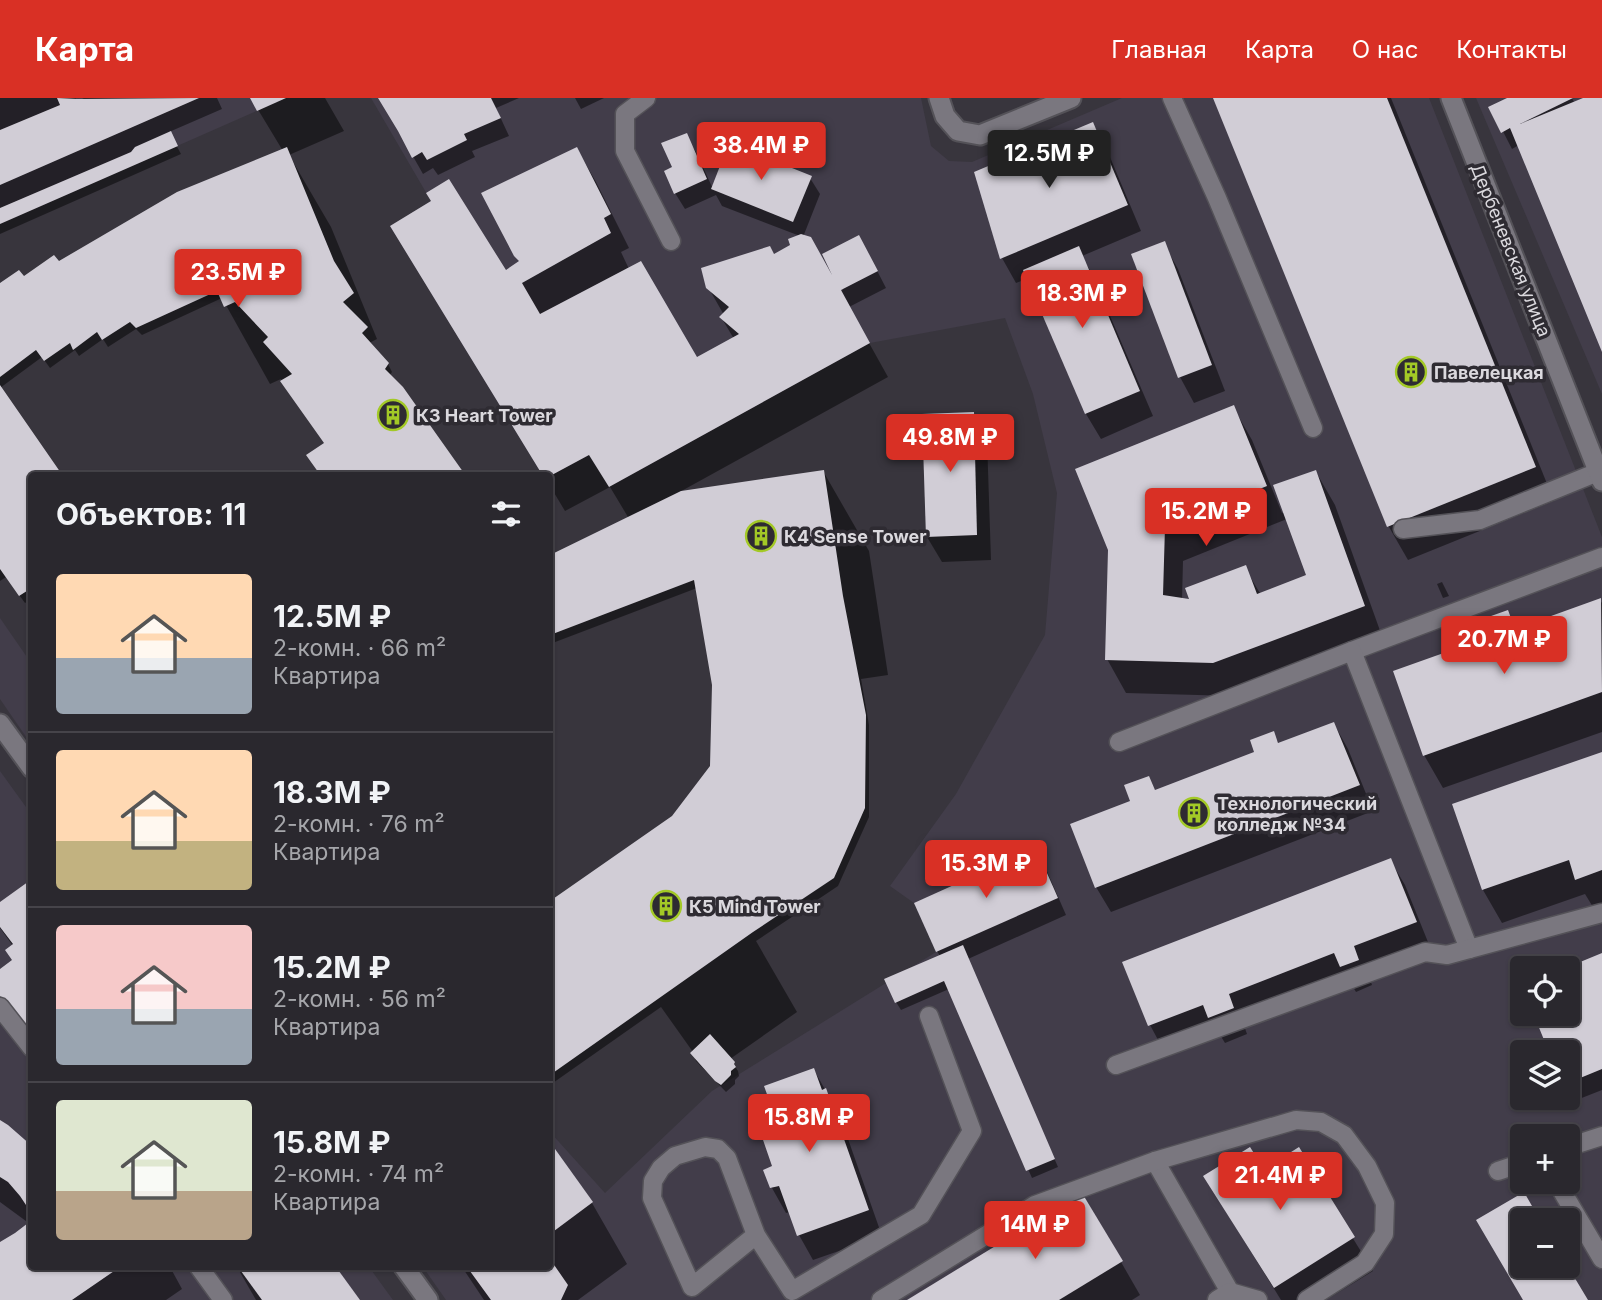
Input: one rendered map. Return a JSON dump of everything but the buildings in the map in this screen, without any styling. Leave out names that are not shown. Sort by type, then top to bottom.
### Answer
[{"type":"street","points":[[939,98],[950,124],[958,131],[980,135],[1071,98]]},
{"type":"street","name":"Дербеневская улица","points":[[1451,98],[1600,476]]},
{"type":"street","points":[[0,724],[28,762]]},
{"type":"street","points":[[406,1270],[428,1300]]},
{"type":"lane","points":[[646,98],[625,114],[625,151],[671,241]]},
{"type":"lane","points":[[1172,98],[1313,428]]},
{"type":"lane","points":[[1403,529],[1480,520],[1600,476]]},
{"type":"lane","points":[[1119,742],[1602,556]]},
{"type":"lane","points":[[1352,651],[1469,949]]},
{"type":"lane","points":[[1116,1065],[1425,952],[1447,955],[1602,913]]},
{"type":"lane","points":[[0,1007],[28,1043]]},
{"type":"lane","points":[[756,1235],[687,1293],[652,1198],[653,1181],[661,1168],[675,1156],[705,1147],[718,1149],[727,1158],[756,1235],[785,1296],[921,1215],[972,1131],[929,1016]]},
{"type":"lane","points":[[881,1300],[1035,1205],[1155,1161],[1296,1120],[1321,1122],[1344,1135],[1367,1166],[1385,1203],[1384,1234],[1365,1263],[1307,1300]]},
{"type":"lane","points":[[1580,1143],[1602,1136]]},
{"type":"lane","points":[[1155,1161],[1224,1296],[1258,1300]]},
{"type":"lane","points":[[1499,1171],[1510,1167]]},
{"type":"lane","points":[[1564,1194],[1602,1259]]},
{"type":"lane","points":[[201,1270],[223,1300]]},
{"type":"shaded area","points":[[0,98],[286,98],[0,224]]},
{"type":"shaded area","points":[[371,98],[921,98],[931,146],[949,161],[972,162],[1122,98],[1429,98],[1602,537],[1602,1300],[446,1300],[425,1270],[553,1270],[553,1135],[605,1193],[712,1091],[936,952],[914,903],[890,886],[956,794],[1045,635],[1057,493],[1033,394],[1005,318],[870,343],[609,487],[589,455],[553,474],[553,472],[541,472],[390,226],[431,201]]},
{"type":"shaded area","points":[[1476,98],[1602,98],[1602,394]]},
{"type":"shaded area","points":[[0,618],[28,659],[28,740],[0,699]]},
{"type":"shaded area","points":[[0,771],[28,810],[28,1270],[371,1270],[393,1300],[0,1300]]},
{"type":"place","name":"Павелецкая","points":[[1411,372]]},
{"type":"place","name":"К3 Heart Tower","points":[[393,415]]},
{"type":"place","name":"К4 Sense Tower","points":[[761,536]]},
{"type":"place","name":"Технологический колледж №34","points":[[1194,813]]},
{"type":"place","name":"К5 Mind Tower","points":[[666,906]]}]
